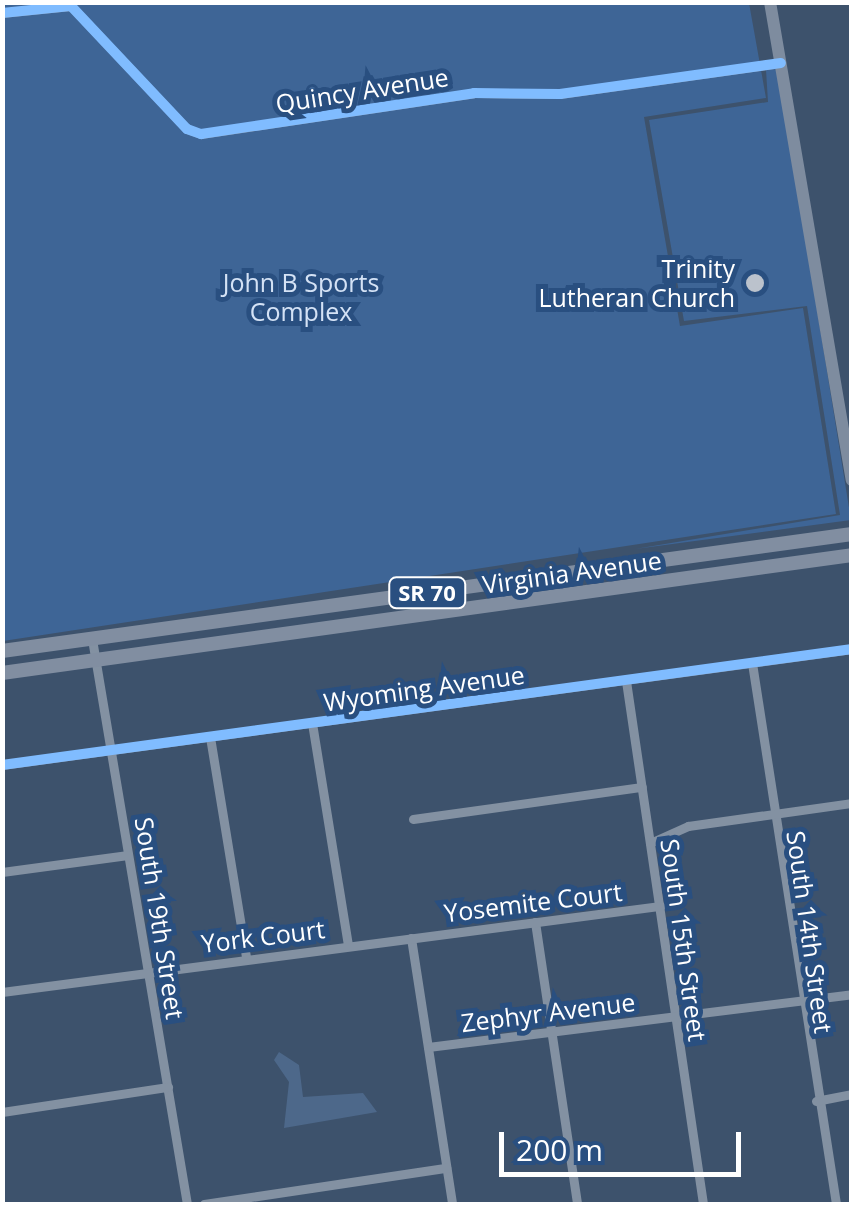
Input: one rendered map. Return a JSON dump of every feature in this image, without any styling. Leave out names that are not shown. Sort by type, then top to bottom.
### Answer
[{"type":"main road","name":"Virginia Avenue","points":[[2,652],[852,534]]},
{"type":"main road","name":"Virginia Avenue","points":[[2,673],[852,556]]},
{"type":"street","points":[[770,2],[852,480]]},
{"type":"street","name":"Quincy Avenue","points":[[2,13],[71,6],[187,130],[201,134],[474,93],[560,94],[781,63]]},
{"type":"street","points":[[540,577],[543,598]]},
{"type":"street","name":"South 19th Street","points":[[92,639],[187,1204]]},
{"type":"street","name":"Wyoming Avenue","points":[[2,765],[852,648]]},
{"type":"street","name":"South 14th Street","points":[[752,663],[800,1000],[836,1204]]},
{"type":"street","name":"South 15th Street","points":[[626,681],[704,1204]]},
{"type":"street","points":[[312,724],[348,946]]},
{"type":"street","points":[[210,737],[246,958]]},
{"type":"street","points":[[412,820],[642,787]]},
{"type":"street","points":[[650,843],[688,826],[852,802]]},
{"type":"street","points":[[2,872],[128,855]]},
{"type":"street","name":"Yosemite Court","points":[[411,938],[660,906]]},
{"type":"street","points":[[535,922],[578,1204]]},
{"type":"street","points":[[411,938],[452,1204]]},
{"type":"street","name":"York Court","points":[[2,992],[411,938]]},
{"type":"street","name":"Zephyr Avenue","points":[[428,1047],[852,994]]},
{"type":"street","points":[[2,1112],[168,1088]]},
{"type":"street","points":[[816,1100],[852,1094]]},
{"type":"street","points":[[204,1204],[446,1168]]},
{"type":"green space","name":"John B Sports Complex","points":[[3,3],[749,3],[766,98],[644,117],[680,326],[803,308],[836,514],[3,641]]},
{"type":"green space","points":[[778,68],[851,520],[635,549],[840,515],[807,306],[684,321],[649,120],[768,102],[766,70]]},
{"type":"shaded area","points":[[279,1052],[299,1065],[303,1097],[363,1093],[377,1112],[284,1128],[289,1082],[274,1060]]},
{"type":"cycle path","points":[[2,13],[71,6],[187,129],[201,134],[474,93],[560,94],[781,63]]},
{"type":"cycle path","points":[[2,765],[852,649]]},
{"type":"place","name":"Trinity Lutheran Church","points":[[755,283]]}]
